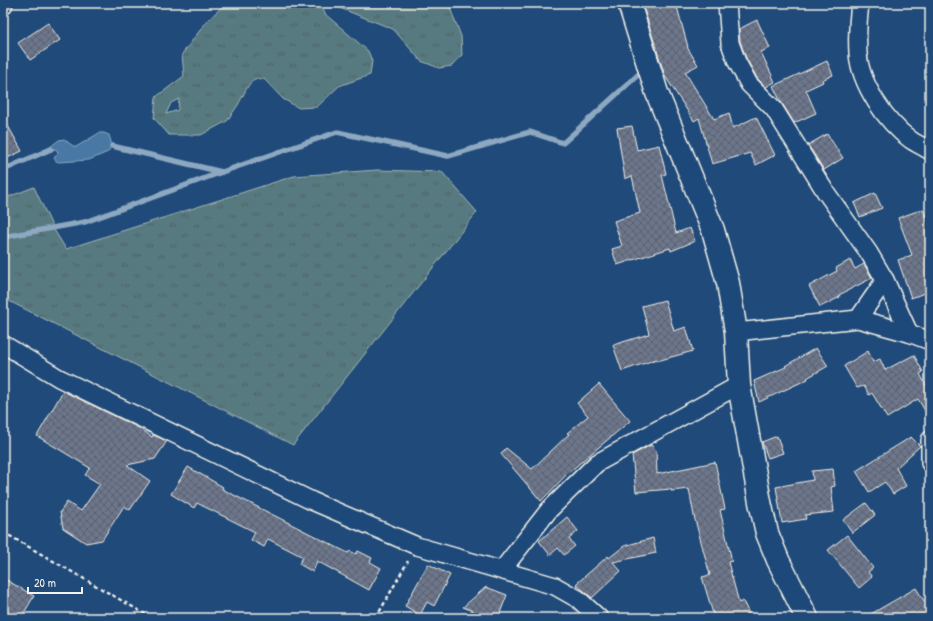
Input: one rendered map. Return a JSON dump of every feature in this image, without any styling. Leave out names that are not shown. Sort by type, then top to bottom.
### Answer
[{"type":"street","points":[[629,3],[657,93],[713,230],[728,283],[736,332],[739,385],[767,533],[778,560],[807,618]]},
{"type":"street","points":[[727,3],[730,43],[736,62],[748,84],[774,109],[825,191],[869,253],[885,280],[909,333]]},
{"type":"street","points":[[860,3],[858,54],[865,82],[877,104],[895,125],[910,140],[930,151]]},
{"type":"street","points":[[858,319],[885,280]]},
{"type":"street","points":[[736,332],[858,319],[909,333],[930,341]]},
{"type":"street","points":[[3,344],[66,381],[312,501],[417,546],[555,586],[578,599],[599,618]]},
{"type":"street","points":[[502,570],[549,510],[597,463],[739,385]]},
{"type":"street","points":[[930,440],[930,463]]},
{"type":"path","points":[[3,532],[152,618]]},
{"type":"path","points":[[376,618],[417,546]]},
{"type":"green space","points":[[226,3],[311,3],[316,5],[319,3],[327,3],[322,7],[325,14],[368,51],[372,61],[370,75],[339,86],[317,107],[299,108],[283,99],[264,79],[254,79],[248,86],[238,105],[227,121],[201,135],[169,135],[154,118],[156,97],[184,76],[182,54],[207,21]],"holes":[[[179,99],[178,110],[166,114],[171,103]]]},
{"type":"green space","points":[[327,3],[448,3],[461,36],[462,55],[452,66],[439,68],[421,61],[393,29]]},
{"type":"green space","points":[[377,170],[442,172],[477,212],[293,445],[3,298],[3,199],[34,187],[53,228],[66,249],[294,176]]},
{"type":"water","points":[[99,133],[109,135],[112,145],[108,152],[89,160],[59,162],[54,158],[58,153],[57,150],[46,150],[59,140],[64,139],[76,147]]},
{"type":"building","points":[[642,3],[676,3],[687,47],[698,65],[685,72],[714,119],[729,113],[733,128],[756,117],[775,155],[756,165],[750,153],[712,164],[699,118],[694,121],[665,76]]},
{"type":"building","points":[[757,20],[770,48],[761,52],[775,82],[766,87],[757,78],[746,58],[740,41],[739,29]]},
{"type":"building","points":[[48,23],[60,40],[30,60],[18,43]]},
{"type":"building","points":[[827,61],[833,75],[822,80],[823,82],[806,90],[816,113],[794,123],[773,86]]},
{"type":"building","points":[[3,117],[22,151],[3,160]]},
{"type":"building","points":[[632,126],[637,150],[659,145],[666,174],[662,175],[676,233],[690,228],[695,241],[671,251],[670,248],[617,265],[612,249],[622,246],[614,221],[640,213],[632,176],[625,179],[617,128]]},
{"type":"building","points":[[827,134],[843,158],[824,170],[808,145]]},
{"type":"building","points":[[875,193],[882,208],[860,217],[854,203]]},
{"type":"building","points":[[923,209],[930,229],[930,291],[911,298],[898,260],[912,255],[898,218]]},
{"type":"building","points":[[850,260],[855,269],[864,264],[872,278],[839,295],[840,297],[820,307],[809,286],[837,271],[836,268]]},
{"type":"building","points":[[665,300],[674,331],[686,327],[693,351],[657,361],[657,359],[622,371],[613,345],[649,334],[642,306]]},
{"type":"building","points":[[816,348],[828,366],[807,378],[808,379],[759,402],[754,381],[786,367],[785,366]]},
{"type":"building","points":[[868,351],[873,362],[880,359],[885,370],[914,355],[923,372],[920,374],[930,393],[930,419],[918,399],[887,418],[872,393],[869,395],[864,386],[857,388],[844,366]]},
{"type":"building","points":[[599,384],[630,421],[568,473],[541,501],[501,454],[506,448],[532,469],[569,434],[567,433],[588,416],[577,403]]},
{"type":"building","points":[[63,391],[139,428],[152,437],[153,435],[167,441],[155,459],[127,465],[150,481],[130,510],[124,506],[102,540],[86,543],[63,528],[60,512],[67,502],[81,511],[100,484],[85,475],[90,468],[37,436]]},
{"type":"building","points":[[777,436],[783,453],[768,458],[762,442]]},
{"type":"building","points":[[911,437],[920,446],[896,468],[906,486],[893,494],[885,482],[869,492],[856,471]]},
{"type":"building","points":[[651,445],[656,450],[657,474],[715,462],[725,509],[720,510],[732,561],[728,562],[739,603],[743,601],[751,618],[713,618],[714,617],[702,577],[710,575],[694,516],[689,489],[636,492],[632,455]]},
{"type":"building","points":[[188,467],[223,487],[222,489],[348,553],[350,551],[356,554],[358,551],[372,558],[370,562],[381,568],[369,590],[317,561],[313,572],[299,564],[303,557],[268,539],[264,547],[251,540],[255,532],[197,503],[194,508],[171,494]]},
{"type":"building","points":[[833,469],[835,486],[831,487],[834,512],[805,515],[806,519],[782,523],[776,487],[813,480],[812,471]]},
{"type":"building","points":[[866,503],[875,515],[852,533],[843,520]]},
{"type":"building","points":[[567,517],[578,531],[569,539],[575,546],[564,555],[558,548],[550,555],[539,541]]},
{"type":"building","points":[[847,535],[873,568],[868,572],[872,577],[859,588],[828,550]]},
{"type":"building","points":[[653,538],[656,553],[613,562],[621,571],[592,598],[576,584],[608,556],[609,558],[624,546]]},
{"type":"building","points":[[428,564],[450,575],[434,606],[427,602],[420,615],[405,606]]},
{"type":"building","points":[[3,578],[34,596],[21,618],[3,618]]},
{"type":"building","points":[[486,587],[507,595],[498,618],[473,618],[476,612],[463,607]]},
{"type":"building","points":[[916,588],[930,610],[930,618],[864,618]]},
{"type":"waterway","points":[[112,146],[222,172],[337,132],[448,156],[530,132],[563,143],[640,73]]},
{"type":"waterway","points":[[3,170],[51,149]]},
{"type":"waterway","points":[[3,237],[85,222],[222,172]]}]
